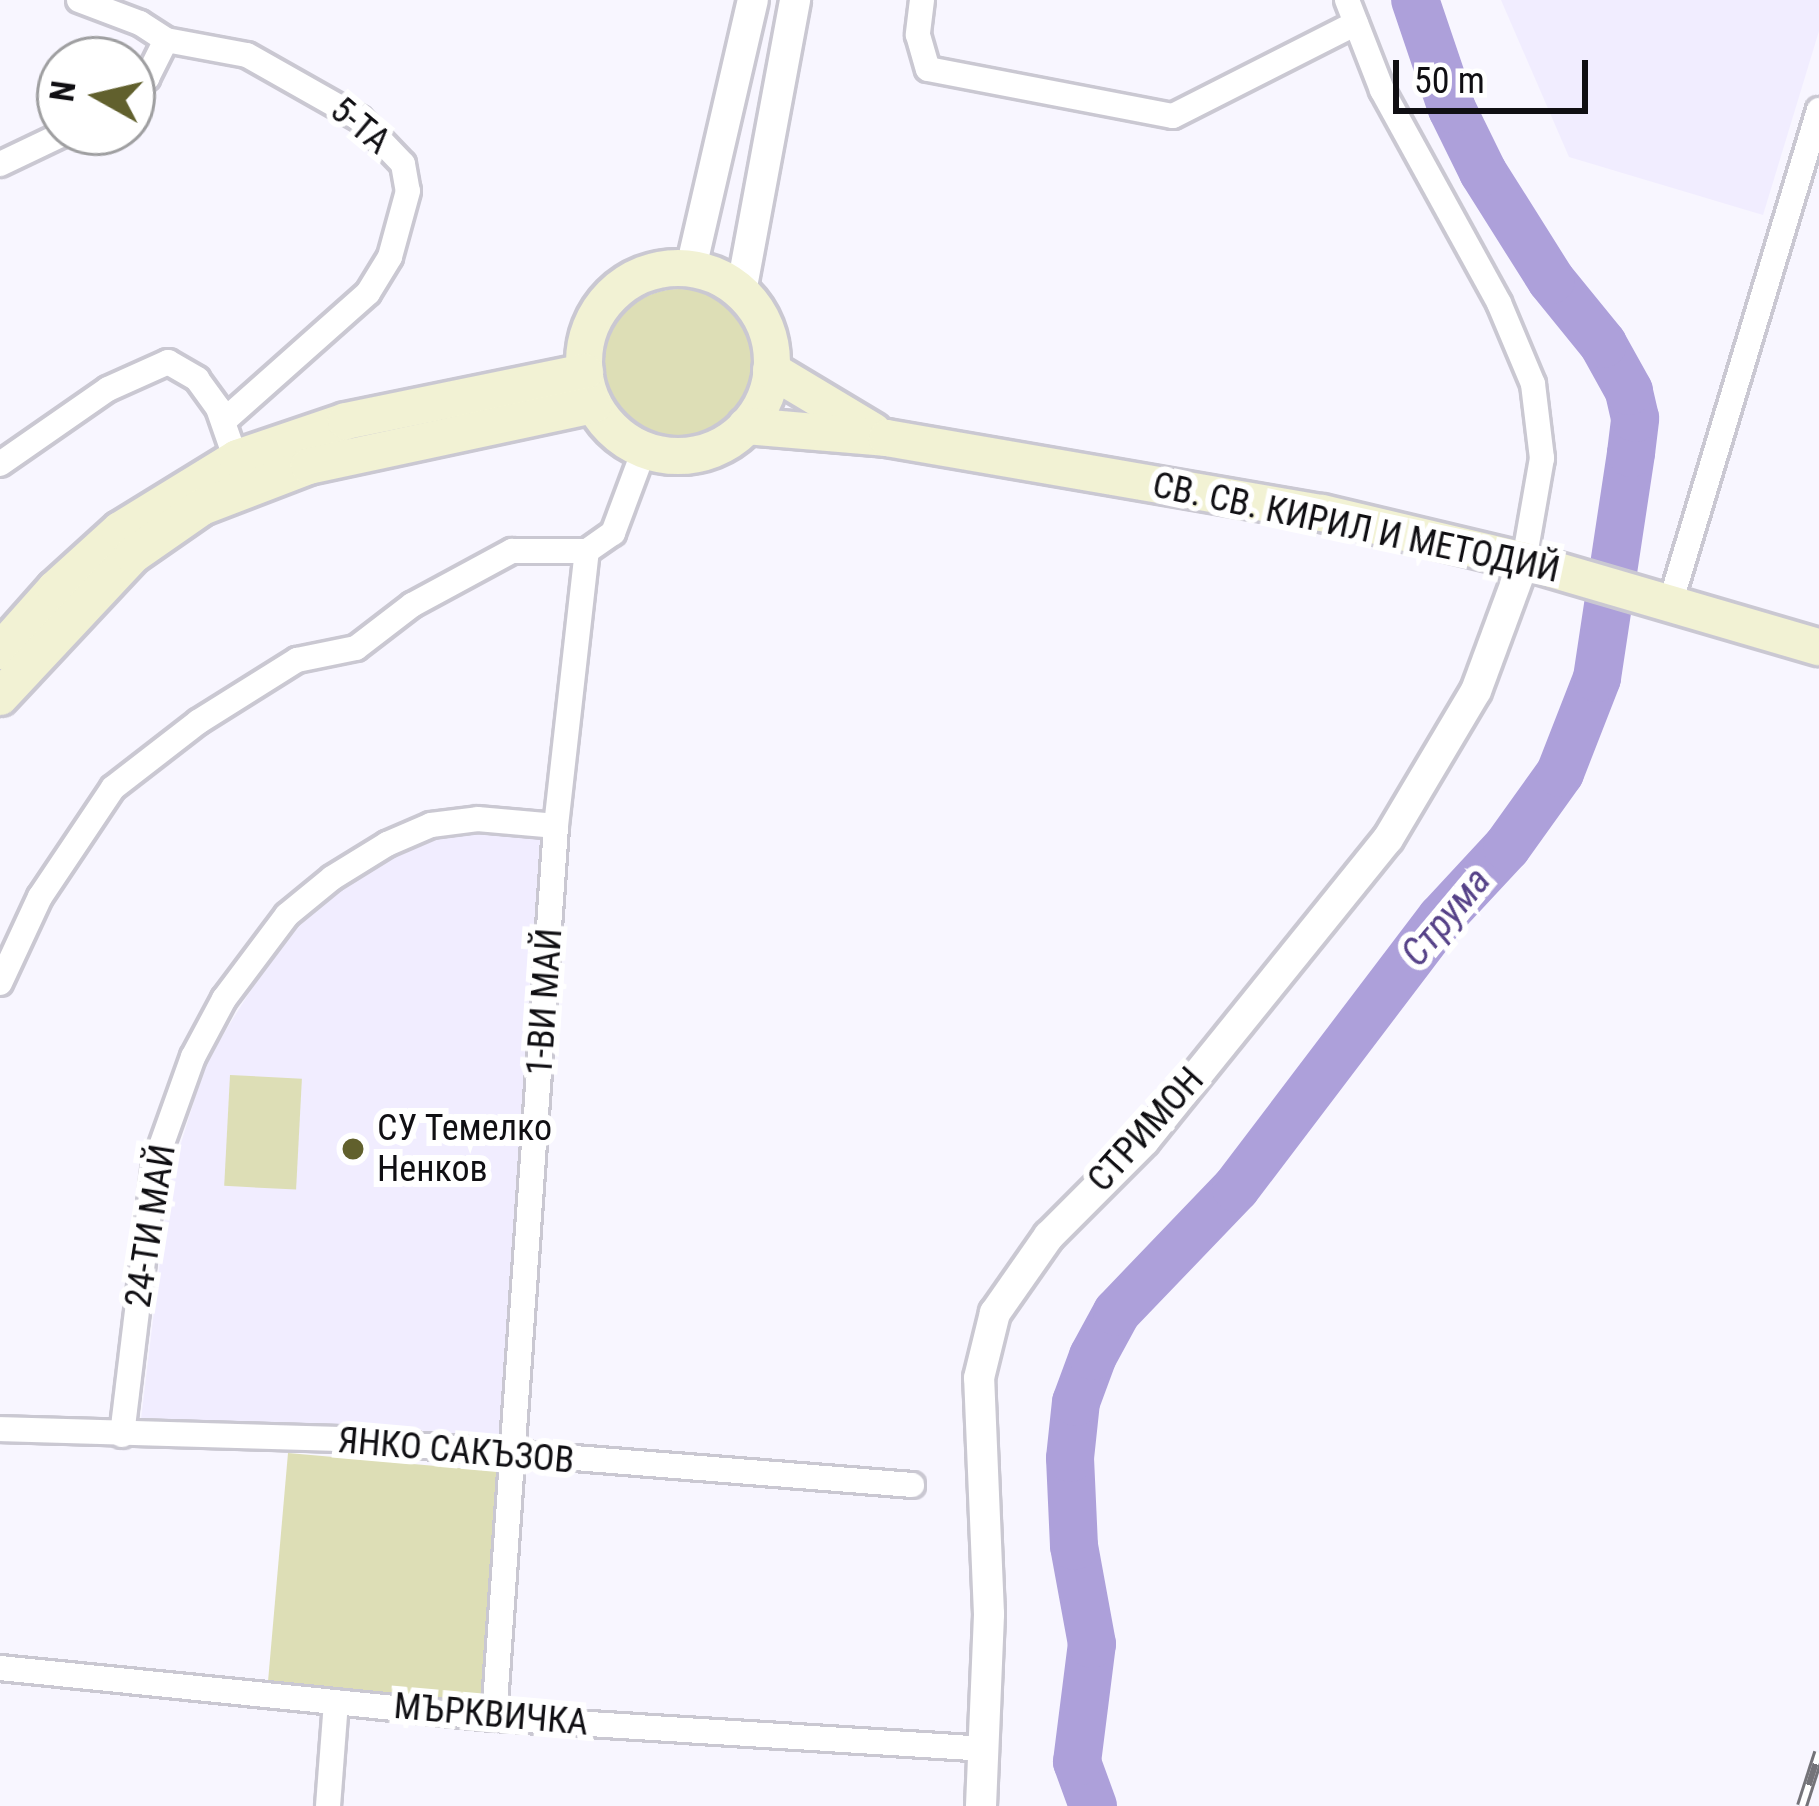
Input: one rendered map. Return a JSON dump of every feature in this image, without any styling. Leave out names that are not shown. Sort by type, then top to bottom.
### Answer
[{"type":"main road","points":[[691,268],[741,292],[762,319],[771,370],[759,410],[746,426],[721,445],[692,455],[644,450],[615,432],[590,389],[592,322],[612,294],[640,275],[691,268]]},
{"type":"main road","name":"СВ. СВ. КИРИЛ И МЕТОДИЙ","points":[[771,370],[887,438]]},
{"type":"main road","points":[[0,650],[55,589],[120,530],[240,474],[407,441],[590,389]]},
{"type":"main road","name":"СВ. СВ. КИРИЛ И МЕТОДИЙ","points":[[746,426],[887,438],[1322,513],[1537,565],[1819,647]]},
{"type":"main road","points":[[0,697],[133,555],[240,474]]},
{"type":"street","name":"5-ТА","points":[[79,0],[140,23],[166,40],[247,55],[314,88],[386,142],[403,164],[408,191],[390,257],[368,293],[225,420]]},
{"type":"street","points":[[691,268],[753,0]]},
{"type":"street","points":[[741,292],[795,0]]},
{"type":"street","points":[[922,0],[918,35],[928,69],[1173,116],[1352,11]]},
{"type":"street","name":"СТРИМОН","points":[[981,1806],[989,1614],[980,1378],[995,1313],[1049,1236],[1144,1141],[1388,839],[1476,691],[1537,565],[1534,520],[1542,458],[1533,384],[1499,303],[1382,89],[1352,11]]},
{"type":"street","points":[[156,60],[166,40]]},
{"type":"street","points":[[1654,599],[1819,110]]},
{"type":"street","points":[[0,164],[36,147]]},
{"type":"street","points":[[0,464],[108,389],[168,362],[197,379],[225,420],[240,474]]},
{"type":"street","points":[[0,983],[40,897],[113,788],[198,722],[297,660],[356,648],[412,605],[512,551],[587,551],[613,532],[644,450]]},
{"type":"street","name":"1-ВИ МАЙ","points":[[494,1718],[516,1457],[556,826],[587,551]]},
{"type":"street","name":"24-ТИ МАЙ","points":[[122,1436],[155,1163],[193,1057],[245,968],[287,915],[387,844],[431,825],[478,819],[556,826]]},
{"type":"street","name":"ЯНКО САКЪЗОВ","points":[[0,1429],[337,1439],[516,1457],[912,1485]]},
{"type":"street","name":"МЪРКВИЧКА","points":[[0,1668],[494,1718],[983,1749]]},
{"type":"street","points":[[328,1806],[336,1702]]},
{"type":"shaded area","points":[[1501,0],[1819,0],[1819,31],[1763,215],[1569,157]]},
{"type":"shaded area","name":"СУ Темелко Ненков","points":[[441,831],[550,835],[506,1448],[141,1419],[170,1179],[206,1062],[276,950],[322,903],[379,863]]},
{"type":"green space","points":[[679,289],[708,295],[732,311],[748,335],[754,364],[748,393],[732,417],[708,433],[679,439],[650,433],[626,417],[610,393],[604,364],[610,335],[626,311],[650,295]]},
{"type":"green space","points":[[230,1075],[302,1079],[296,1190],[224,1186]]},
{"type":"green space","points":[[288,1453],[501,1472],[481,1704],[268,1685]]},
{"type":"waterway","name":"Струма","points":[[1093,1806],[1077,1762],[1092,1644],[1074,1546],[1070,1458],[1076,1402],[1093,1356],[1117,1312],[1236,1188],[1441,918],[1507,847],[1560,773],[1597,678],[1635,418],[1629,391],[1603,344],[1551,280],[1483,172],[1452,109],[1415,0]]},
{"type":"railway","points":[[1802,1806],[1819,1753]]},
{"type":"place","name":"СУ Темелко Ненков","points":[[353,1149]]}]
